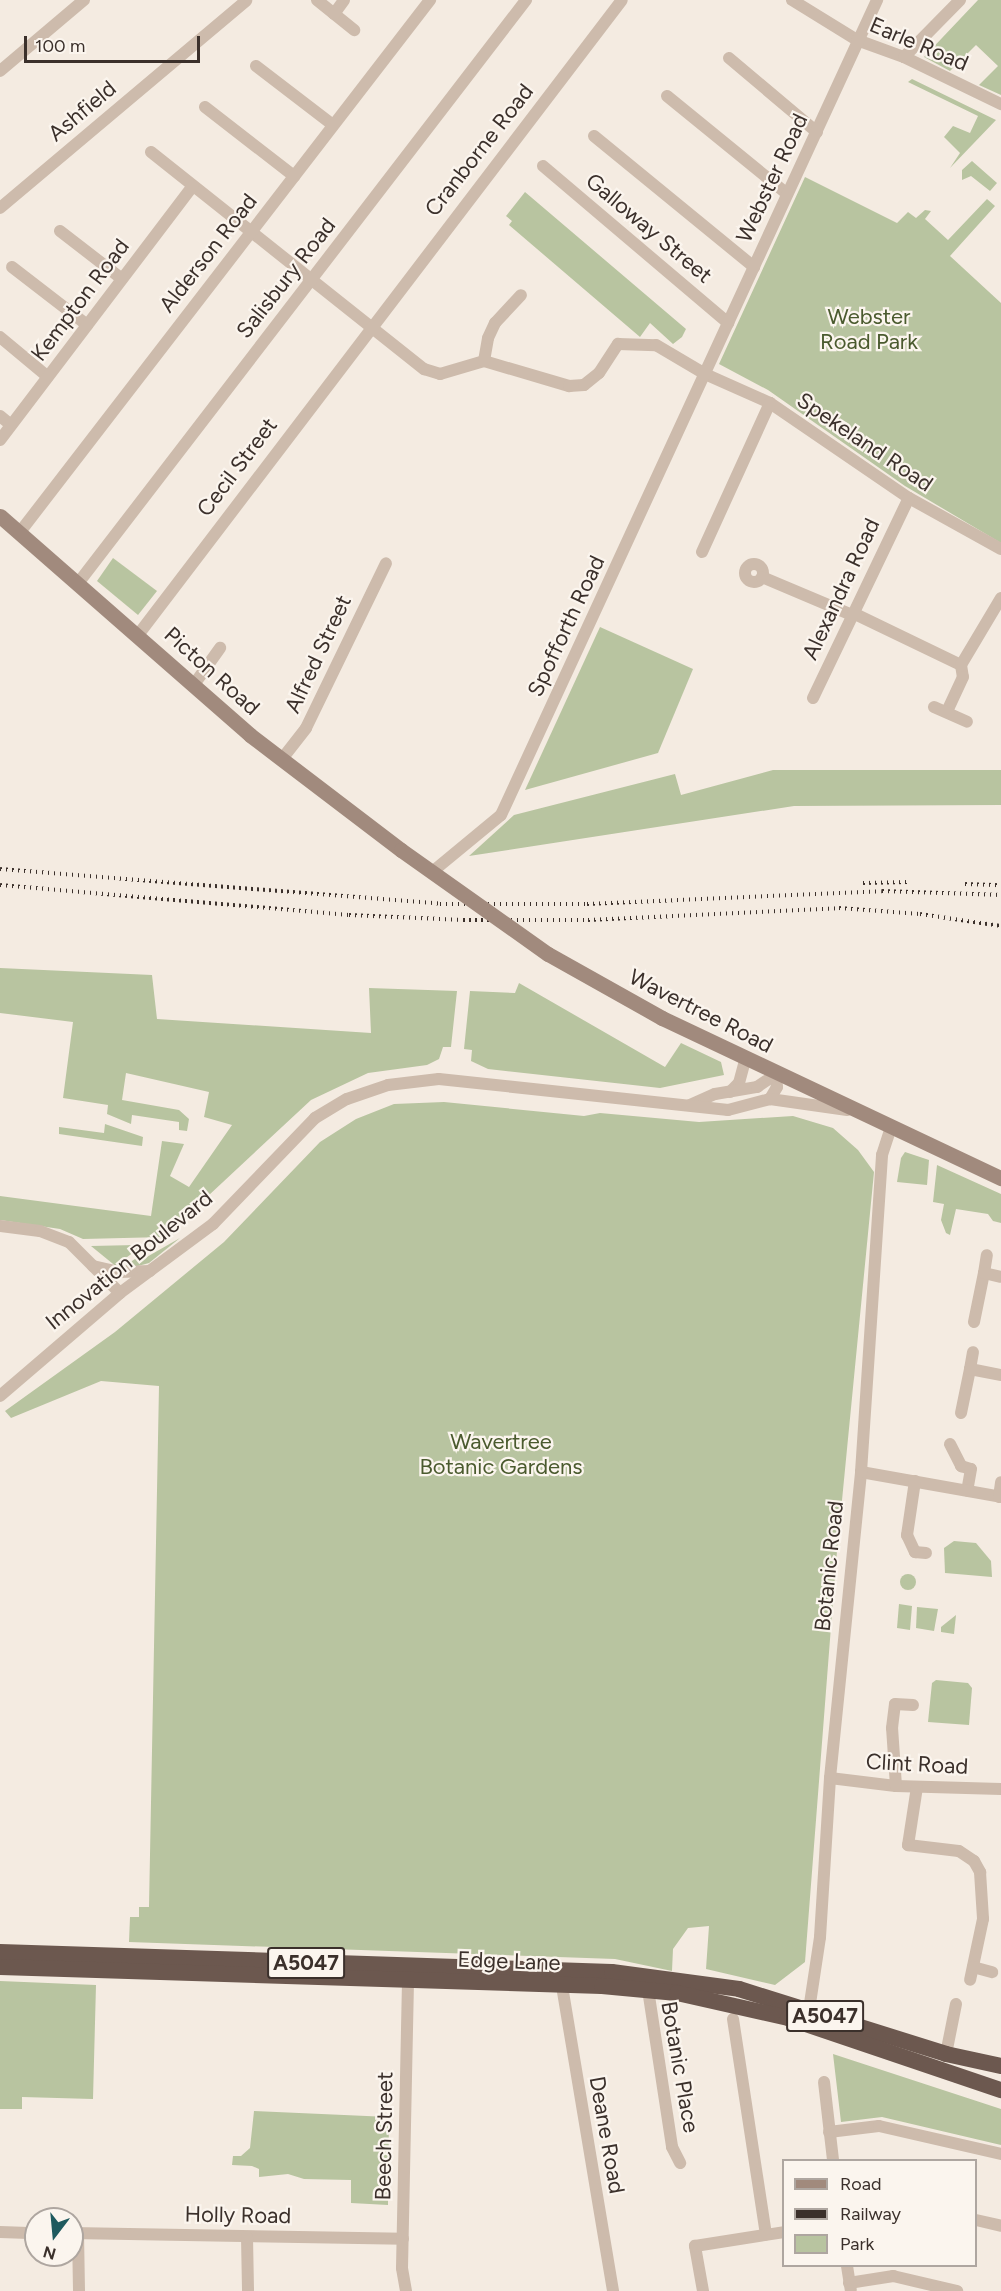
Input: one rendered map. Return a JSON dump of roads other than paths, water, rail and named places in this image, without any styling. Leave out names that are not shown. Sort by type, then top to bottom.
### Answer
[{"type":"highway","name":"Edge Lane","points":[[0,1952],[397,1965],[538,1966],[646,1983],[739,1989],[946,2054],[1001,2066]]},
{"type":"highway","name":"Edge Lane","points":[[0,1967],[562,1986],[646,1983],[788,2018],[1001,2090]]},
{"type":"main road","name":"Picton Road","points":[[0,516],[79,582],[193,686],[282,759],[401,850]]},
{"type":"main road","name":"Wavertree Road","points":[[401,850],[548,954],[662,1018],[776,1074],[1001,1178]]},
{"type":"street","points":[[0,70],[84,0]]},
{"type":"street","points":[[317,0],[354,30]]},
{"type":"street","points":[[334,14],[344,0]]},
{"type":"street","name":"Alderson Road","points":[[20,532],[430,0]]},
{"type":"street","name":"Salisbury Road","points":[[79,582],[526,0]]},
{"type":"street","name":"Cranborne Road","points":[[370,326],[622,0]]},
{"type":"street","name":"Earle Road","points":[[792,0],[857,40],[904,57],[1001,104]]},
{"type":"street","name":"Webster Road","points":[[705,374],[877,0]]},
{"type":"street","points":[[904,57],[960,0]]},
{"type":"street","name":"Ashfield","points":[[0,208],[246,1]]},
{"type":"street","points":[[729,58],[818,132]]},
{"type":"street","points":[[256,66],[333,125]]},
{"type":"street","points":[[667,96],[787,194]]},
{"type":"street","points":[[206,107],[294,176]]},
{"type":"street","points":[[594,135],[754,267]]},
{"type":"street","points":[[151,152],[370,326],[432,372],[440,374],[484,361],[488,338],[495,322],[521,295]]},
{"type":"street","name":"Galloway Street","points":[[543,166],[728,323]]},
{"type":"street","name":"Kempton Road","points":[[0,440],[193,186]]},
{"type":"street","points":[[60,231],[122,279]]},
{"type":"street","points":[[12,267],[87,325]]},
{"type":"street","name":"Cecil Street","points":[[138,635],[370,326]]},
{"type":"street","points":[[0,337],[48,377]]},
{"type":"street","name":"Spekeland Road","points":[[484,361],[568,386],[584,385],[599,374],[618,344],[656,345],[705,374],[770,403],[909,498],[1001,549]]},
{"type":"street","name":"Spofforth Road","points":[[432,872],[501,815],[705,374]]},
{"type":"street","points":[[702,552],[770,403]]},
{"type":"street","points":[[0,416],[12,425]]},
{"type":"street","name":"Alexandra Road","points":[[813,698],[909,498]]},
{"type":"street","name":"Alfred Street","points":[[282,759],[306,728],[386,563]]},
{"type":"street","points":[[762,577],[853,614],[961,665]]},
{"type":"street","points":[[947,712],[963,677],[961,665],[988,614],[1001,598]]},
{"type":"street","points":[[193,686],[220,648]]},
{"type":"street","points":[[934,707],[968,722]]},
{"type":"street","points":[[730,1092],[739,1083],[745,1059]]},
{"type":"street","points":[[770,1099],[777,1087],[776,1074]]},
{"type":"street","name":"Innovation Boulevard","points":[[689,1105],[715,1094],[757,1087],[776,1074]]},
{"type":"street","name":"Innovation Boulevard","points":[[0,1396],[120,1293],[213,1224],[315,1118],[347,1099],[388,1085],[440,1079],[729,1110],[770,1099],[815,1102],[857,1112]]},
{"type":"street","name":"Botanic Road","points":[[809,2010],[819,1937],[830,1779],[861,1472],[882,1155],[891,1128]]},
{"type":"street","points":[[0,1226],[40,1230],[69,1242],[120,1293]]},
{"type":"street","points":[[974,1322],[987,1255]]},
{"type":"street","points":[[92,1265],[120,1272],[151,1270]]},
{"type":"street","points":[[984,1274],[1001,1276]]},
{"type":"street","points":[[961,1413],[974,1352]]},
{"type":"street","points":[[970,1369],[1001,1375]]},
{"type":"street","points":[[950,1444],[961,1466],[971,1469],[967,1491]]},
{"type":"street","points":[[861,1472],[1000,1497],[1001,1482]]},
{"type":"street","points":[[915,1481],[907,1535],[915,1552],[926,1553]]},
{"type":"street","points":[[896,1786],[892,1728],[895,1704],[913,1705]]},
{"type":"street","name":"Clint Road","points":[[830,1779],[896,1786],[1001,1790]]},
{"type":"street","points":[[917,1787],[908,1845],[959,1851],[974,1861],[980,1872],[984,1909],[970,1980]]},
{"type":"street","points":[[973,1968],[992,1972]]},
{"type":"street","name":"Beech Street","points":[[406,2291],[403,2239],[408,1981]]},
{"type":"street","name":"Botanic Place","points":[[646,1983],[672,2147],[680,2163]]},
{"type":"street","name":"Deane Road","points":[[562,1986],[613,2291]]},
{"type":"street","points":[[946,2054],[956,2004]]},
{"type":"street","points":[[733,2019],[766,2234]]},
{"type":"street","points":[[824,2082],[832,2159]]},
{"type":"street","points":[[829,2133],[879,2126],[1001,2154]]},
{"type":"street","points":[[977,2220],[1001,2226]]},
{"type":"street","points":[[0,2232],[24,2233]]},
{"type":"street","points":[[703,2291],[695,2246],[782,2232]]},
{"type":"street","name":"Holly Road","points":[[84,2233],[403,2239]]},
{"type":"street","points":[[247,2237],[248,2291]]},
{"type":"street","points":[[77,2267],[79,2291]]},
{"type":"street","points":[[847,2267],[850,2287],[893,2276],[957,2291]]},
{"type":"railway","points":[[0,869],[440,904],[587,904],[882,891],[1001,895]]},
{"type":"railway","points":[[863,883],[908,882]]},
{"type":"railway","points":[[965,884],[1001,885]]},
{"type":"railway","points":[[0,885],[349,915],[463,920],[588,920],[839,908],[920,914],[1001,926]]},
{"type":"park label","name":"Webster Road Park","points":[[869,328]]},
{"type":"park label","name":"Wavertree Botanic Gardens","points":[[501,1454]]}]
